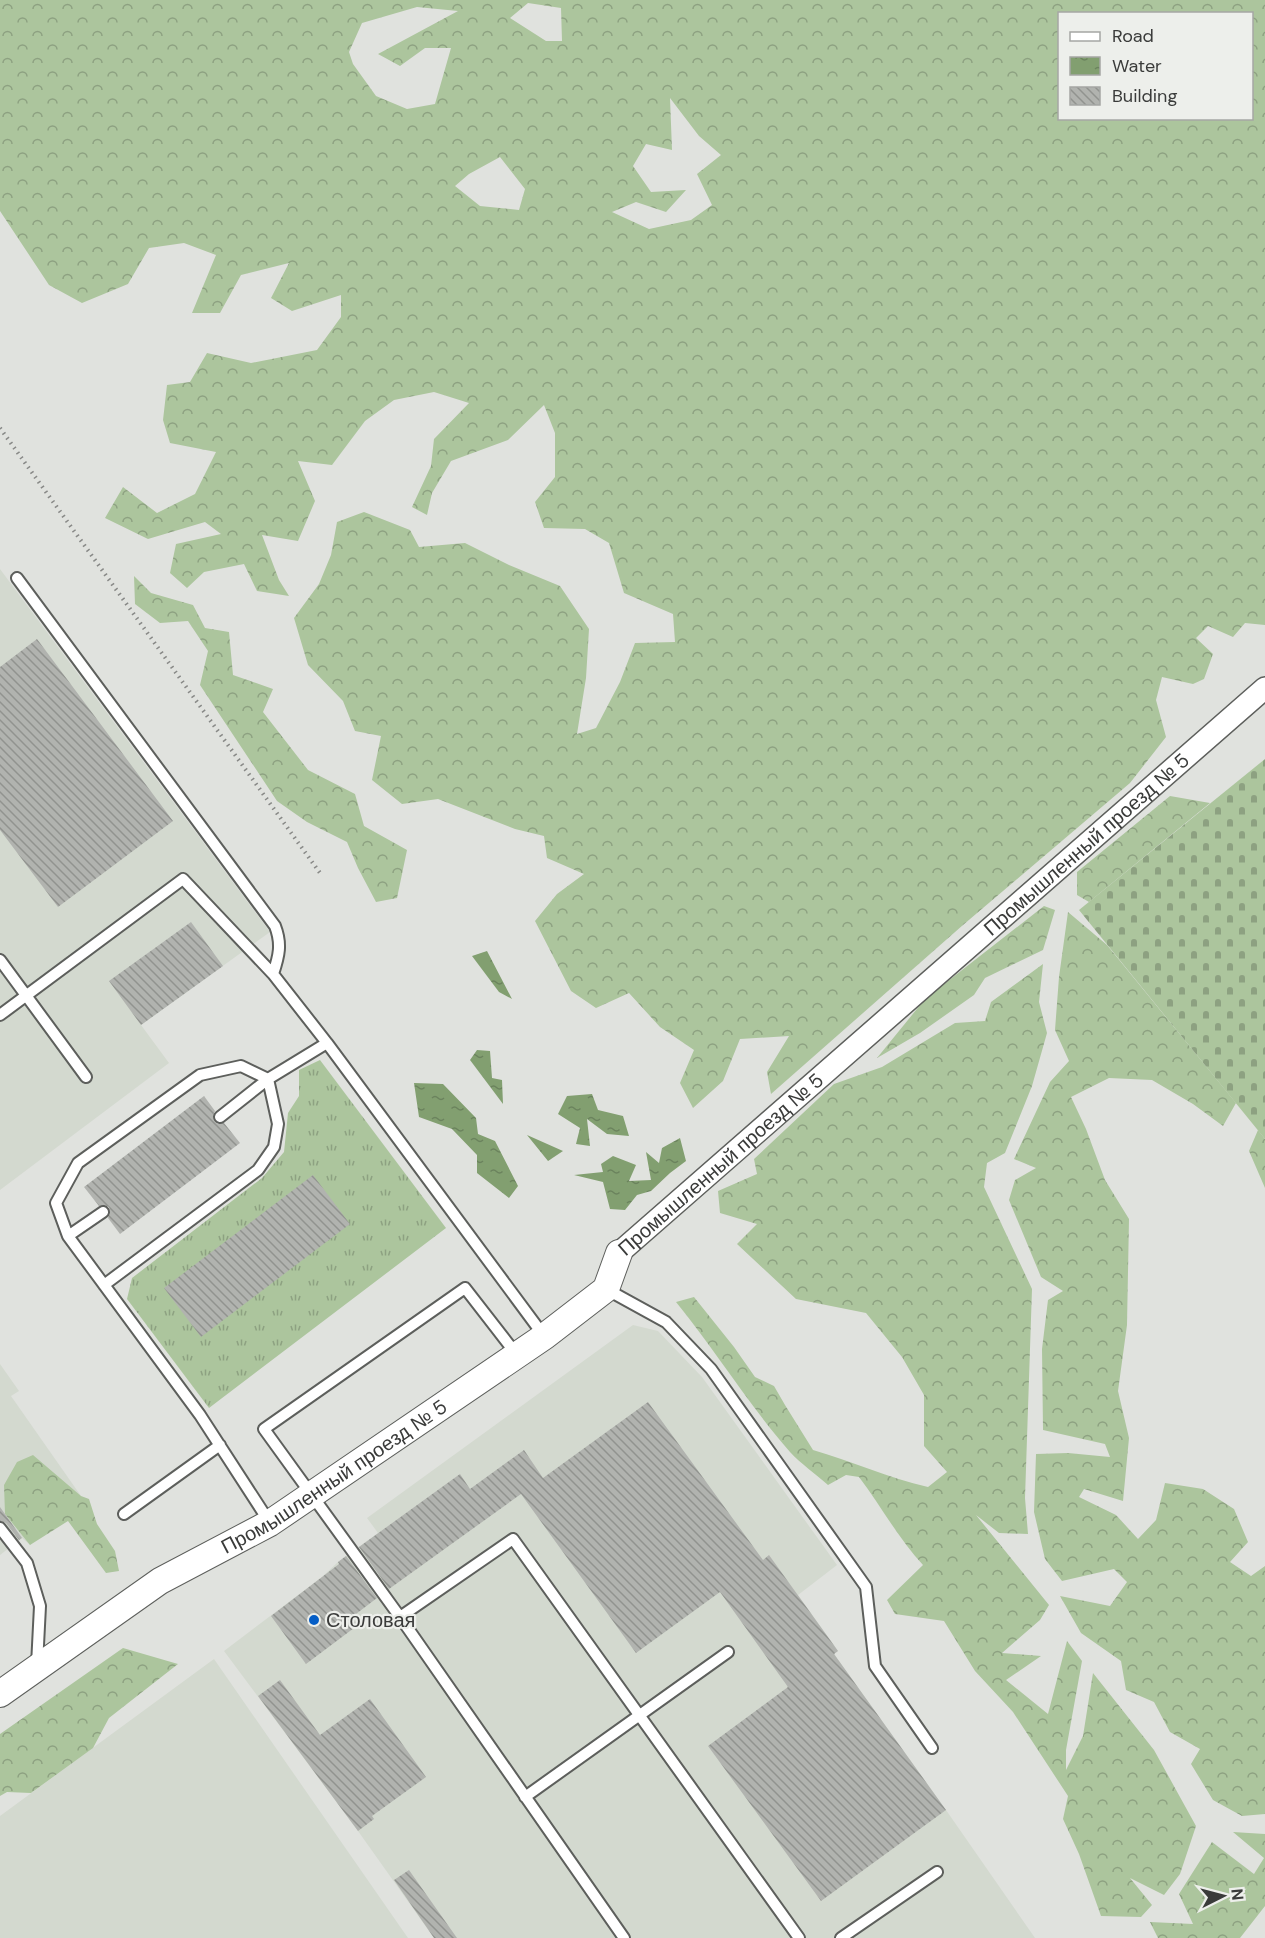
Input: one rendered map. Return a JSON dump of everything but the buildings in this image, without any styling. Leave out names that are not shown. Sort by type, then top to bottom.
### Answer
[{"type":"street","name":"Промышленный проезд № 5","points":[[0,1694],[160,1581],[270,1523],[517,1356],[606,1289],[619,1253],[1265,688]]},
{"type":"lane","points":[[17,578],[275,926],[279,936],[280,952],[273,974]]},
{"type":"lane","points":[[0,1015],[183,879],[273,974],[545,1336]]},
{"type":"lane","points":[[0,960],[86,1077]]},
{"type":"lane","points":[[220,1117],[268,1079],[327,1043]]},
{"type":"lane","points":[[268,1079],[241,1066],[200,1075],[78,1163],[56,1203],[68,1236],[200,1415],[270,1523]]},
{"type":"lane","points":[[104,1285],[258,1170],[274,1148],[278,1124],[268,1079]]},
{"type":"lane","points":[[68,1236],[103,1212]]},
{"type":"lane","points":[[517,1356],[465,1288],[264,1429],[400,1617],[624,1938]]},
{"type":"lane","points":[[606,1289],[666,1322],[711,1369],[826,1530],[866,1587],[875,1666],[932,1748]]},
{"type":"lane","points":[[124,1514],[220,1445]]},
{"type":"lane","points":[[0,1528],[27,1563],[40,1606],[37,1668]]},
{"type":"lane","points":[[400,1617],[513,1539],[799,1938]]},
{"type":"lane","points":[[525,1797],[728,1652]]},
{"type":"lane","points":[[841,1938],[937,1872]]},
{"type":"path","points":[[0,428],[320,873]]},
{"type":"shaded area","points":[[0,569],[270,932],[141,1025],[169,1063],[0,1190]]},
{"type":"shaded area","points":[[633,1325],[658,1331],[702,1377],[837,1565],[798,1595],[838,1651],[834,1654],[1035,1938],[434,1938],[358,1831],[224,1651],[378,1533],[367,1518]]},
{"type":"shaded area","points":[[0,1364],[19,1391],[11,1396],[81,1496],[30,1545],[22,1538],[0,1555]]},
{"type":"shaded area","points":[[214,1659],[408,1938],[0,1938],[0,1816]]},
{"type":"green space","points":[[0,0],[1265,0],[1265,625],[1245,623],[1233,637],[1208,626],[1196,638],[1213,654],[1204,679],[1193,684],[1162,677],[1156,700],[1166,737],[1130,783],[963,925],[771,1094],[767,1072],[789,1036],[740,1039],[723,1081],[693,1108],[680,1083],[694,1050],[660,1027],[629,993],[596,1008],[571,991],[535,921],[557,894],[584,874],[547,858],[544,836],[515,829],[438,799],[402,804],[372,780],[381,736],[355,731],[343,701],[308,665],[294,618],[319,584],[331,555],[337,522],[364,512],[410,530],[419,547],[465,543],[509,565],[560,586],[589,629],[586,678],[577,734],[596,728],[620,682],[635,643],[675,642],[673,614],[624,593],[609,543],[585,529],[544,528],[535,502],[555,477],[555,433],[544,405],[508,440],[451,461],[432,493],[427,515],[412,507],[431,466],[434,439],[469,403],[434,392],[394,400],[365,421],[332,465],[298,461],[315,501],[298,541],[262,535],[279,580],[289,596],[257,591],[244,564],[204,572],[187,588],[170,573],[176,544],[221,534],[205,522],[148,539],[105,518],[123,487],[157,513],[195,494],[216,452],[170,443],[163,420],[167,385],[190,382],[207,353],[251,363],[317,350],[341,317],[341,295],[292,311],[271,298],[289,263],[241,275],[220,313],[192,313],[216,255],[184,243],[149,248],[128,284],[82,303],[49,285],[0,211]],"holes":[[[528,3],[561,8],[562,41],[546,41],[510,18]],[[417,7],[458,11],[378,54],[400,66],[425,48],[451,48],[435,104],[407,109],[376,96],[353,64],[349,52],[362,23]],[[670,98],[699,136],[721,155],[697,174],[712,205],[691,220],[649,229],[612,212],[636,202],[666,212],[686,190],[651,192],[633,166],[646,144],[672,150]],[[500,157],[525,189],[519,210],[480,206],[455,186],[469,174]]]},
{"type":"green space","points":[[134,576],[151,593],[193,605],[205,628],[229,632],[233,675],[273,689],[263,712],[308,770],[355,794],[364,826],[407,850],[397,898],[376,902],[347,842],[307,822],[277,801],[200,685],[208,651],[188,621],[160,623],[135,604]]},
{"type":"green space","points":[[1265,759],[1265,1139],[1079,910]]},
{"type":"green space","points":[[1170,796],[1210,803],[1089,902],[1077,895],[1077,872]]},
{"type":"green space","points":[[1044,906],[1055,910],[1043,950],[985,978],[974,995],[920,1033],[877,1058],[925,999]]},
{"type":"green space","points":[[1068,912],[1107,945],[1236,1103],[1223,1126],[1193,1104],[1152,1080],[1109,1078],[1071,1097],[1105,1180],[1129,1219],[1127,1325],[1118,1391],[1129,1438],[1123,1501],[1084,1489],[1079,1497],[1116,1515],[1138,1539],[1156,1520],[1165,1483],[1203,1489],[1234,1509],[1248,1542],[1230,1562],[1251,1576],[1265,1566],[1265,1814],[1242,1816],[1213,1800],[1191,1764],[1200,1749],[1170,1732],[1154,1702],[1126,1690],[1121,1661],[1081,1633],[1060,1596],[1110,1606],[1127,1582],[1114,1569],[1062,1581],[1045,1559],[1034,1512],[1036,1454],[1068,1453],[1110,1457],[1105,1444],[1043,1430],[1042,1349],[1048,1300],[1063,1291],[1041,1277],[1009,1200],[1015,1180],[1036,1168],[1014,1159],[1050,1082],[1069,1061],[1055,1030],[1059,977]]},
{"type":"green space","points":[[1043,964],[1039,1002],[1047,1033],[1032,1086],[1005,1153],[987,1163],[984,1187],[1032,1289],[1025,1498],[1028,1534],[999,1533],[976,1515],[1049,1605],[1040,1620],[1002,1653],[1041,1656],[1006,1680],[1048,1714],[1067,1641],[1082,1661],[1066,1750],[1066,1770],[1083,1736],[1093,1673],[1154,1750],[1196,1826],[1180,1874],[1164,1895],[1130,1878],[1152,1905],[1141,1917],[1101,1916],[1079,1854],[1063,1819],[1068,1796],[1013,1712],[975,1671],[944,1621],[895,1614],[887,1600],[923,1565],[859,1477],[846,1475],[828,1485],[794,1456],[760,1415],[676,1302],[694,1297],[755,1377],[774,1386],[813,1450],[928,1487],[947,1472],[924,1446],[924,1395],[902,1357],[866,1313],[796,1299],[737,1244],[757,1224],[720,1213],[718,1191],[757,1174],[754,1159],[834,1084],[882,1067],[955,1023],[985,1021],[991,1002]]},
{"type":"green space","points":[[320,1060],[446,1228],[209,1408],[127,1299],[132,1278],[262,1178],[284,1152],[288,1113],[299,1096],[299,1070]]},
{"type":"green space","points":[[1258,1130],[1265,1139],[1265,1188],[1249,1151]]},
{"type":"green space","points":[[33,1455],[81,1496],[89,1499],[97,1524],[115,1551],[119,1571],[106,1573],[68,1521],[30,1545],[5,1514],[4,1485],[17,1462]]},
{"type":"green space","points":[[123,1648],[178,1664],[109,1718],[93,1748],[31,1793],[7,1792],[0,1796],[0,1734]]},
{"type":"green space","points":[[1233,1832],[1265,1834],[1265,1906],[1240,1938],[1158,1938],[1150,1922],[1193,1924],[1179,1894],[1212,1842],[1254,1874],[1264,1858]]},
{"type":"water","points":[[487,951],[512,999],[499,992],[472,956]]},
{"type":"water","points":[[477,1050],[490,1051],[492,1078],[502,1080],[503,1104],[470,1060]]},
{"type":"water","points":[[414,1083],[443,1084],[476,1118],[478,1134],[495,1141],[518,1186],[509,1198],[477,1173],[477,1155],[452,1129],[419,1117]]},
{"type":"water","points":[[592,1094],[598,1110],[623,1116],[629,1136],[607,1134],[587,1119],[590,1146],[576,1144],[580,1128],[558,1114],[567,1096]]},
{"type":"water","points":[[527,1135],[563,1151],[548,1161]]},
{"type":"water","points":[[680,1138],[686,1161],[651,1191],[637,1195],[625,1210],[610,1209],[603,1182],[574,1175],[603,1172],[601,1164],[613,1156],[636,1165],[629,1181],[651,1180],[646,1152],[659,1163],[662,1148]]},
{"type":"place","name":"Столовая","points":[[314,1620]]}]
